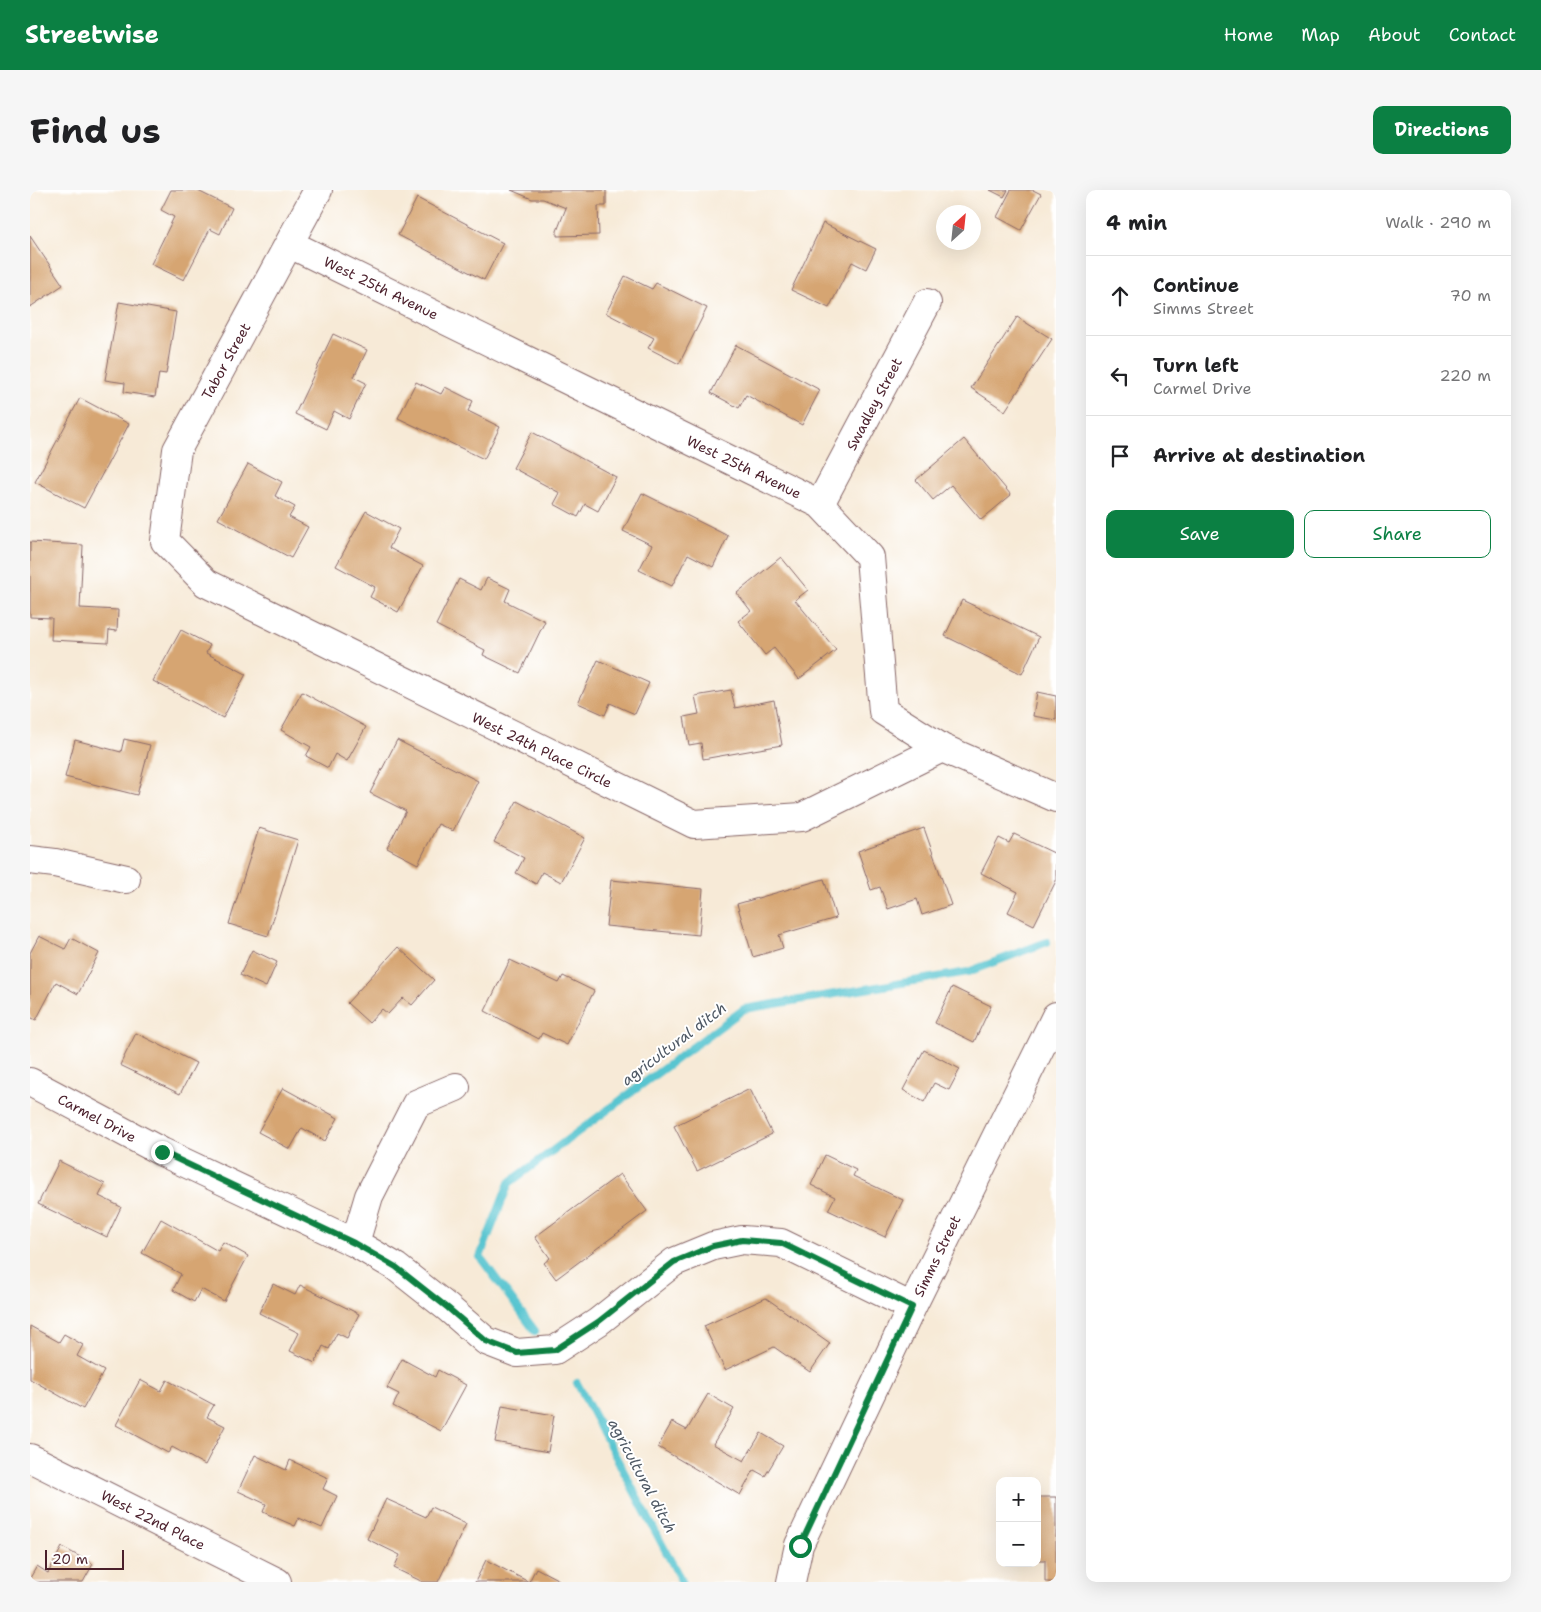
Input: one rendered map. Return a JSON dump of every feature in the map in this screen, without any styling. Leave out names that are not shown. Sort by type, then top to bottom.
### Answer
[{"type":"street","name":"Tabor Street","points":[[165,541],[177,450],[318,190]]},
{"type":"street","name":"West 25th Avenue","points":[[290,244],[820,504],[870,557],[884,711],[942,748],[1056,798]]},
{"type":"street","name":"Swadley Street","points":[[820,504],[927,303]]},
{"type":"street","name":"West 24th Place Circle","points":[[165,541],[206,583],[694,824],[802,817],[942,748]]},
{"type":"street","points":[[30,860],[55,863],[126,879]]},
{"type":"street","name":"Simms Street","points":[[791,1582],[800,1546],[912,1307],[1056,1016]]},
{"type":"street","name":"Carmel Drive","points":[[30,1082],[162,1152],[354,1243],[396,1267],[486,1341],[517,1353],[555,1350],[598,1322],[674,1262],[713,1246],[742,1240],[781,1243],[912,1307]]},
{"type":"street","points":[[354,1243],[369,1196],[416,1104],[456,1087]]},
{"type":"street","name":"West 22nd Place","points":[[30,1458],[277,1582]]},
{"type":"building","points":[[171,190],[196,190],[232,208],[220,234],[210,229],[184,280],[151,264],[174,217],[161,210]]},
{"type":"building","points":[[511,190],[606,190],[606,206],[598,206],[599,235],[557,236],[557,231],[566,208],[543,199],[532,199]]},
{"type":"building","points":[[990,190],[1008,190],[1004,197]]},
{"type":"building","points":[[1011,190],[1033,190],[1041,194],[1021,230],[997,217]]},
{"type":"building","points":[[417,198],[503,243],[484,280],[398,235]]},
{"type":"building","points":[[823,223],[876,249],[866,269],[852,262],[829,308],[791,290]]},
{"type":"building","points":[[30,236],[63,285],[30,307]]},
{"type":"building","points":[[625,276],[652,289],[656,283],[707,308],[679,364],[648,348],[654,338],[606,313]]},
{"type":"building","points":[[119,302],[176,312],[166,374],[159,373],[155,397],[124,392],[125,383],[105,380]]},
{"type":"building","points":[[1017,317],[1052,339],[1005,411],[971,388]]},
{"type":"building","points":[[333,334],[367,350],[354,377],[366,383],[349,419],[334,411],[326,429],[295,414]]},
{"type":"building","points":[[736,345],[820,390],[802,425],[746,395],[739,408],[711,393]]},
{"type":"building","points":[[416,382],[441,394],[445,387],[473,401],[468,411],[500,427],[484,459],[398,418]]},
{"type":"building","points":[[80,398],[129,424],[84,508],[35,482]]},
{"type":"building","points":[[532,432],[616,477],[598,511],[585,504],[578,517],[554,504],[560,493],[513,468]]},
{"type":"building","points":[[964,439],[1011,495],[981,520],[951,485],[933,500],[916,480]]},
{"type":"building","points":[[248,464],[282,482],[275,496],[295,507],[289,517],[308,527],[291,558],[218,519]]},
{"type":"building","points":[[642,493],[728,536],[713,567],[688,554],[672,586],[639,570],[652,545],[623,531]]},
{"type":"building","points":[[366,511],[399,529],[389,548],[423,566],[398,612],[370,597],[375,587],[336,566]]},
{"type":"building","points":[[30,542],[83,545],[80,608],[118,610],[117,631],[109,630],[108,643],[51,640],[52,618],[30,617]]},
{"type":"building","points":[[781,557],[808,590],[795,600],[836,650],[799,679],[774,648],[765,655],[738,621],[751,611],[737,593]]},
{"type":"building","points":[[487,578],[510,589],[505,601],[545,621],[520,673],[483,655],[485,650],[436,625],[459,579],[481,590]]},
{"type":"building","points":[[962,600],[1039,637],[1022,674],[945,636]]},
{"type":"building","points":[[181,630],[210,645],[206,653],[246,674],[223,718],[153,681]]},
{"type":"building","points":[[598,660],[649,683],[635,714],[610,703],[605,715],[578,703]]},
{"type":"building","points":[[731,690],[735,708],[774,700],[782,745],[703,759],[701,743],[689,745],[684,717],[699,714],[695,696]]},
{"type":"building","points":[[302,692],[366,727],[347,761],[335,754],[328,768],[306,756],[311,747],[281,730]]},
{"type":"building","points":[[1037,692],[1056,696],[1056,720],[1033,716]]},
{"type":"building","points":[[124,739],[150,745],[137,795],[65,777],[75,740],[121,752]]},
{"type":"building","points":[[397,740],[478,781],[453,831],[438,824],[418,864],[387,848],[406,811],[370,793]]},
{"type":"building","points":[[517,801],[585,838],[561,882],[542,872],[536,884],[516,873],[524,858],[494,842]]},
{"type":"building","points":[[259,828],[298,840],[268,936],[229,924]]},
{"type":"building","points":[[924,828],[951,905],[922,915],[917,899],[888,909],[880,887],[871,890],[858,851]]},
{"type":"building","points":[[1014,834],[1056,854],[1056,881],[1034,925],[1008,912],[1018,892],[981,873],[999,838],[1009,843]]},
{"type":"building","points":[[824,879],[836,918],[779,935],[783,948],[753,957],[737,904]]},
{"type":"building","points":[[611,880],[703,889],[699,935],[606,926]]},
{"type":"building","points":[[39,936],[65,949],[71,938],[99,953],[78,994],[56,982],[36,1020],[30,1017],[30,953]]},
{"type":"building","points":[[398,947],[434,980],[412,1005],[403,998],[388,1014],[382,1009],[369,1023],[347,1003]]},
{"type":"building","points":[[252,950],[277,962],[266,987],[240,975]]},
{"type":"building","points":[[510,960],[559,983],[563,976],[594,991],[567,1045],[542,1033],[539,1039],[485,1011]]},
{"type":"building","points":[[952,987],[991,1006],[974,1042],[935,1023]]},
{"type":"building","points":[[136,1033],[196,1063],[180,1094],[120,1065]]},
{"type":"building","points":[[924,1050],[960,1069],[949,1090],[934,1083],[924,1102],[903,1090]]},
{"type":"building","points":[[283,1088],[338,1118],[325,1141],[302,1128],[290,1149],[258,1132]]},
{"type":"building","points":[[750,1089],[772,1134],[697,1171],[674,1126]]},
{"type":"building","points":[[825,1155],[856,1170],[853,1176],[903,1200],[885,1237],[828,1210],[835,1197],[811,1185]]},
{"type":"building","points":[[59,1161],[105,1184],[99,1196],[121,1207],[107,1237],[38,1204]]},
{"type":"building","points":[[620,1174],[647,1211],[556,1279],[544,1263],[550,1258],[535,1237]]},
{"type":"building","points":[[161,1219],[218,1251],[223,1242],[248,1256],[224,1301],[201,1289],[194,1302],[173,1290],[181,1274],[142,1253]]},
{"type":"building","points":[[273,1284],[295,1295],[300,1285],[359,1314],[347,1338],[337,1333],[329,1349],[323,1346],[315,1363],[290,1351],[299,1333],[259,1313]]},
{"type":"building","points":[[766,1298],[830,1343],[810,1372],[774,1347],[725,1370],[704,1326]]},
{"type":"building","points":[[30,1326],[59,1342],[64,1334],[83,1345],[77,1356],[104,1371],[83,1409],[30,1379]]},
{"type":"building","points":[[402,1359],[435,1377],[438,1370],[466,1385],[441,1431],[393,1406],[399,1394],[387,1388]]},
{"type":"building","points":[[140,1380],[161,1391],[167,1380],[214,1405],[207,1417],[225,1426],[205,1465],[172,1447],[168,1453],[116,1425]]},
{"type":"building","points":[[708,1394],[734,1409],[713,1444],[744,1461],[761,1433],[783,1446],[765,1476],[754,1470],[740,1495],[658,1447],[672,1422],[687,1430]]},
{"type":"building","points":[[502,1406],[554,1415],[548,1452],[495,1442]]},
{"type":"building","points":[[255,1455],[286,1470],[290,1460],[328,1478],[323,1489],[337,1496],[322,1528],[299,1518],[295,1526],[263,1512],[266,1504],[238,1491]]},
{"type":"building","points":[[1041,1497],[1056,1497],[1056,1582],[1045,1582],[1045,1560],[1041,1560]]},
{"type":"building","points":[[386,1499],[426,1517],[431,1507],[466,1524],[438,1582],[423,1582],[394,1568],[400,1555],[367,1539]]},
{"type":"building","points":[[62,1547],[93,1564],[83,1582],[30,1582],[30,1578],[37,1566],[48,1573]]},
{"type":"building","points":[[486,1560],[529,1582],[475,1582]]},
{"type":"building","points":[[536,1568],[559,1580],[558,1582],[529,1582]]},
{"type":"waterway","name":"agricultural ditch","points":[[535,1331],[480,1257],[509,1183],[744,1009],[968,972],[1047,942]]},
{"type":"waterway","name":"agricultural ditch","points":[[577,1383],[682,1582]]},
{"type":"route","points":[[162,1152],[354,1243],[396,1267],[486,1341],[517,1353],[555,1350],[598,1322],[674,1262],[713,1246],[742,1240],[781,1243],[912,1307],[800,1546]]}]
